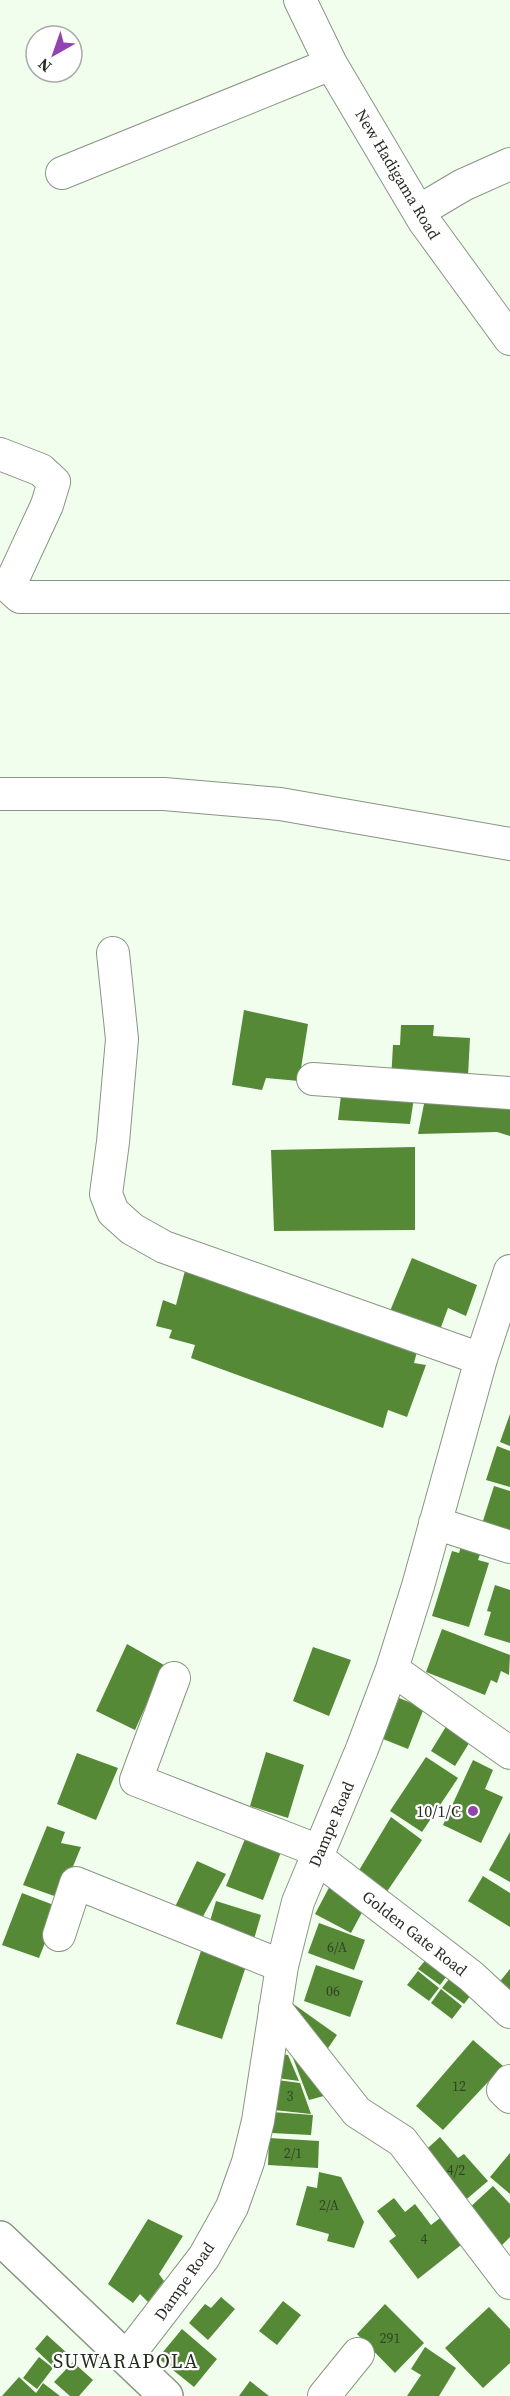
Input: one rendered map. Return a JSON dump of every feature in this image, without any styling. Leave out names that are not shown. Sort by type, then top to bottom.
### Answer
[{"type":"main road","points":[[0,2238],[166,2396]]},
{"type":"street","name":"New Hadigama Road","points":[[300,0],[331,64],[419,211],[510,339]]},
{"type":"street","points":[[62,173],[331,64]]},
{"type":"street","points":[[419,211],[463,185],[510,164]]},
{"type":"street","points":[[0,454],[41,470],[54,482],[44,513],[9,587],[20,597],[510,597]]},
{"type":"street","points":[[0,794],[164,794],[280,804],[510,844]]},
{"type":"street","points":[[113,954],[122,1039],[106,1194],[113,1212],[132,1229],[164,1247],[481,1359]]},
{"type":"street","points":[[313,1079],[510,1093]]},
{"type":"street","name":"Dampe Road","points":[[126,2358],[204,2257],[232,2207],[248,2162],[258,2121],[282,1966],[298,1902],[362,1749],[392,1669],[481,1359],[510,1271]]},
{"type":"street","points":[[435,1523],[510,1547]]},
{"type":"street","points":[[392,1669],[510,1753]]},
{"type":"street","name":"Golden Gate Road","points":[[174,1678],[136,1780],[317,1854],[471,1976],[510,2012]]},
{"type":"street","points":[[59,1935],[76,1882],[282,1966]]},
{"type":"street","points":[[275,2008],[357,2112],[402,2141],[510,2283]]},
{"type":"street","points":[[510,2081],[503,2090],[510,2097]]},
{"type":"street","points":[[324,2396],[358,2354]]},
{"type":"building","points":[[244,1010],[308,1024],[299,1081],[266,1078],[262,1090],[232,1085]]},
{"type":"building","points":[[401,1025],[434,1025],[433,1036],[470,1038],[468,1076],[391,1080],[393,1045],[400,1045]]},
{"type":"building","points":[[342,1087],[415,1091],[410,1124],[338,1120]]},
{"type":"building","points":[[425,1099],[510,1103],[510,1136],[497,1132],[418,1134]]},
{"type":"building","points":[[415,1147],[415,1230],[274,1231],[271,1150]]},
{"type":"building","points":[[412,1258],[477,1285],[466,1316],[448,1308],[440,1330],[390,1311]]},
{"type":"building","points":[[187,1263],[419,1344],[414,1363],[426,1365],[407,1417],[388,1410],[383,1428],[191,1358],[195,1345],[169,1338],[172,1330],[156,1326],[163,1300],[176,1305]]},
{"type":"building","points":[[510,1414],[510,1446],[500,1442]]},
{"type":"building","points":[[497,1446],[510,1451],[510,1487],[486,1480]]},
{"type":"building","points":[[494,1486],[510,1491],[510,1533],[482,1524]]},
{"type":"building","points":[[462,1543],[482,1549],[478,1560],[489,1563],[469,1627],[432,1616],[452,1551],[459,1553]]},
{"type":"building","points":[[495,1585],[510,1590],[510,1643],[484,1635],[491,1612],[487,1611]]},
{"type":"building","points":[[442,1629],[510,1655],[509,1675],[501,1671],[497,1683],[491,1680],[485,1695],[426,1672]]},
{"type":"building","points":[[127,1644],[164,1665],[135,1730],[96,1711]]},
{"type":"building","points":[[313,1647],[351,1660],[329,1716],[293,1701]]},
{"type":"building","points":[[399,1698],[424,1708],[408,1749],[383,1739]]},
{"type":"building","points":[[447,1725],[471,1740],[455,1766],[431,1751]]},
{"type":"building","points":[[266,1752],[304,1765],[288,1818],[250,1806]]},
{"type":"building","points":[[77,1753],[118,1768],[96,1820],[57,1804]]},
{"type":"building","points":[[426,1757],[458,1778],[422,1832],[390,1811]]},
{"type":"building","name":"10/1/C","points":[[473,1760],[493,1770],[485,1789],[503,1797],[481,1843],[443,1825]]},
{"type":"building","points":[[391,1817],[422,1840],[386,1893],[358,1872]]},
{"type":"building","points":[[251,1824],[287,1836],[263,1900],[226,1886]]},
{"type":"building","points":[[47,1826],[65,1832],[61,1843],[81,1847],[60,1898],[23,1885]]},
{"type":"building","points":[[510,1832],[510,1882],[489,1870]]},
{"type":"building","points":[[197,1861],[226,1874],[200,1922],[174,1909]]},
{"type":"building","points":[[483,1876],[510,1893],[510,1927],[468,1901]]},
{"type":"building","points":[[332,1882],[368,1901],[351,1933],[315,1914]]},
{"type":"building","points":[[22,1893],[59,1907],[39,1958],[2,1945]]},
{"type":"building","points":[[216,1901],[261,1915],[252,1946],[207,1931]]},
{"type":"building","points":[[319,1923],[365,1940],[354,1970],[308,1953]]},
{"type":"building","points":[[203,1945],[248,1960],[222,2039],[176,2024]]},
{"type":"building","points":[[429,1956],[450,1972],[440,1985],[418,1969]]},
{"type":"building","points":[[316,1965],[363,1981],[350,2017],[304,2001]]},
{"type":"building","points":[[510,1969],[510,1995],[497,1985]]},
{"type":"building","points":[[418,1971],[439,1988],[429,2001],[407,1985]]},
{"type":"building","points":[[453,1974],[474,1991],[464,2004],[442,1988]]},
{"type":"building","points":[[441,1989],[462,2006],[452,2019],[431,2003]]},
{"type":"building","points":[[292,2003],[337,2035],[322,2057],[292,2018]]},
{"type":"building","points":[[473,2040],[503,2066],[443,2130],[416,2106]]},
{"type":"building","points":[[301,2052],[331,2094],[309,2100],[293,2058]]},
{"type":"building","points":[[281,2054],[288,2055],[299,2081],[277,2078]]},
{"type":"building","points":[[277,2080],[300,2083],[311,2114],[274,2110]]},
{"type":"building","points":[[272,2112],[313,2115],[311,2135],[271,2133]]},
{"type":"building","points":[[440,2137],[458,2158],[464,2154],[488,2181],[462,2203],[420,2155]]},
{"type":"building","points":[[269,2138],[319,2141],[318,2168],[268,2165]]},
{"type":"building","points":[[510,2153],[510,2194],[490,2177]]},
{"type":"building","points":[[319,2172],[341,2177],[364,2222],[354,2248],[327,2241],[329,2234],[296,2225],[307,2186],[317,2188]]},
{"type":"building","points":[[493,2186],[510,2204],[510,2237],[500,2247],[467,2210]]},
{"type":"building","points":[[394,2198],[405,2212],[415,2204],[431,2225],[440,2218],[461,2245],[418,2279],[389,2241],[396,2236],[377,2211]]},
{"type":"building","points":[[148,2219],[183,2236],[159,2274],[164,2281],[148,2302],[140,2294],[133,2303],[108,2284]]},
{"type":"building","points":[[221,2297],[235,2309],[208,2340],[189,2323],[205,2304],[211,2308]]},
{"type":"building","points":[[283,2301],[301,2315],[277,2345],[259,2331]]},
{"type":"building","points":[[385,2304],[424,2343],[395,2373],[357,2334]]},
{"type":"building","points":[[489,2307],[510,2329],[510,2363],[483,2388],[445,2348]]},
{"type":"building","points":[[182,2329],[217,2359],[194,2387],[158,2358]]},
{"type":"building","points":[[47,2335],[67,2353],[54,2367],[35,2349]]},
{"type":"building","points":[[425,2347],[456,2368],[439,2396],[407,2396],[421,2375],[411,2369]]},
{"type":"building","points":[[39,2357],[53,2368],[37,2389],[23,2378]]},
{"type":"building","points":[[73,2362],[93,2380],[79,2396],[70,2396],[54,2382]]},
{"type":"building","points":[[19,2377],[36,2393],[43,2383],[60,2396],[2,2396]]},
{"type":"building","points":[[250,2381],[269,2396],[239,2396]]},
{"type":"place","name":"10/1/C","points":[[473,1811]]},
{"type":"district","name":"SUWARAPOLA","points":[[126,2361]]}]
